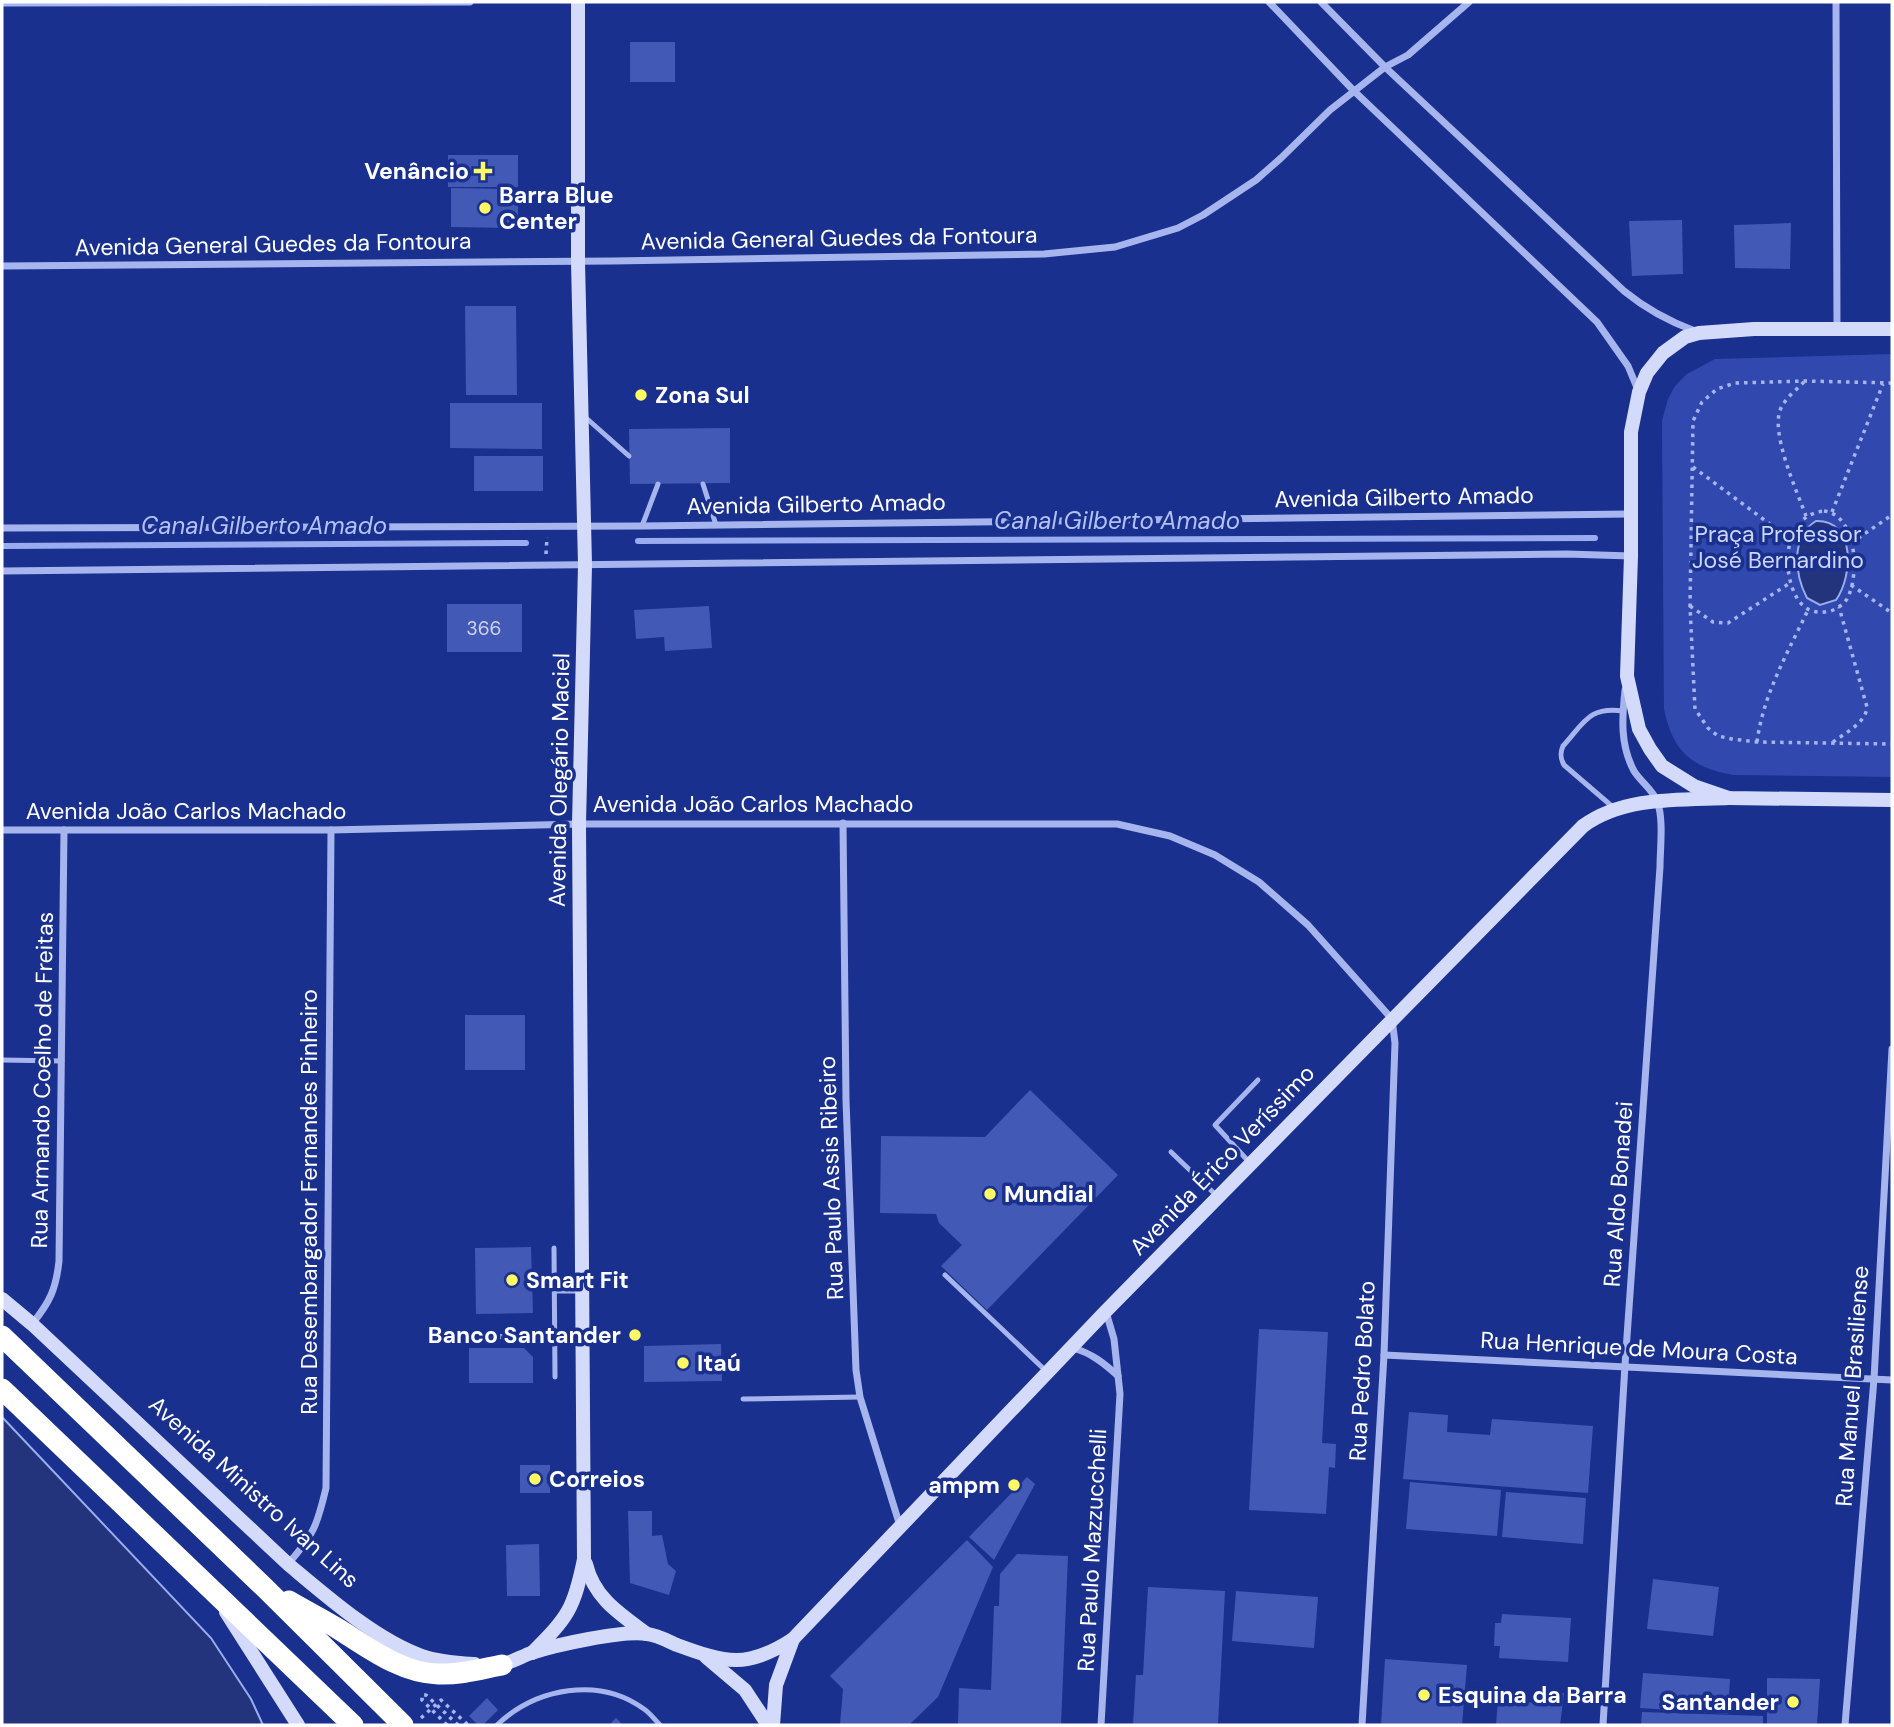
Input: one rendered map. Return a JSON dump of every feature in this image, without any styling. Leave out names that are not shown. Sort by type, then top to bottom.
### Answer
[{"type":"highway","points":[[5,1337],[403,1725]]},
{"type":"highway","points":[[2,1388],[354,1725]]},
{"type":"highway","points":[[266,1589],[372,1651],[418,1671],[458,1674],[502,1665]]},
{"type":"main road","name":"Avenida Olegário Maciel","points":[[532,1653],[572,1607],[584,1559],[579,824],[585,525],[578,262],[578,2]]},
{"type":"main road","points":[[1892,329],[1699,332],[1685,337],[1662,353],[1647,373],[1639,392],[1631,432],[1627,676],[1639,729],[1662,766],[1694,786],[1729,798],[1892,800]]},
{"type":"main road","name":"Avenida Érico Veríssimo","points":[[793,1639],[1105,1311],[1583,826],[1598,815],[1615,809],[1657,801],[1729,798]]},
{"type":"main road","name":"Avenida Ministro Ivan Lins","points":[[2,1299],[288,1564],[323,1593],[377,1632],[422,1656],[468,1664],[502,1665]]},
{"type":"main road","name":"Avenida Olegário Maciel","points":[[584,1559],[589,1576],[603,1598],[647,1633]]},
{"type":"main road","points":[[208,1584],[298,1725]]},
{"type":"main road","points":[[502,1665],[532,1653],[596,1639],[647,1633],[724,1660],[757,1658],[773,1652],[793,1639]]},
{"type":"main road","points":[[771,1725],[776,1685],[793,1639]]},
{"type":"main road","points":[[702,1654],[745,1690],[771,1725]]},
{"type":"street","points":[[2,3],[470,2]]},
{"type":"street","points":[[1269,2],[1354,91],[1597,322],[1628,366],[1639,392]]},
{"type":"street","points":[[1321,2],[1385,66],[1624,291],[1669,322],[1699,332]]},
{"type":"street","name":"Avenida General Guedes da Fontoura","points":[[2,266],[578,262],[1044,254],[1115,247],[1178,228],[1229,199],[1281,158],[1330,110],[1385,66],[1408,55],[1469,2]]},
{"type":"street","points":[[1836,2],[1837,328]]},
{"type":"street","name":"Avenida Gilberto Amado","points":[[2,528],[642,526],[1631,514]]},
{"type":"street","points":[[2,570],[1631,555]]},
{"type":"street","points":[[1627,676],[1622,726],[1625,749],[1634,770],[1657,801]]},
{"type":"street","name":"Rua Aldo Bonadei","points":[[1603,1725],[1660,867],[1661,827],[1657,801]]},
{"type":"street","name":"Rua Paulo Assis Ribeiro","points":[[843,823],[846,1100],[856,1370],[860,1397],[900,1526]]},
{"type":"street","name":"Avenida João Carlos Machado","points":[[2,830],[331,830],[579,824],[1116,824],[1170,836],[1215,855],[1259,882],[1308,925],[1392,1019]]},
{"type":"street","name":"Rua Armando Coelho de Freitas","points":[[32,1324],[45,1308],[56,1285],[59,1261],[64,830]]},
{"type":"street","name":"Rua Desembargador Fernandes Pinheiro","points":[[288,1564],[310,1538],[318,1521],[326,1488],[331,830]]},
{"type":"street","name":"Rua Pedro Bolato","points":[[1362,1725],[1384,1355],[1395,1043],[1392,1019]]},
{"type":"street","name":"Rua Manuel Brasiliense","points":[[1845,1725],[1874,1379],[1892,1049]]},
{"type":"street","name":"Rua Paulo Mazzucchelli","points":[[1101,1725],[1120,1394],[1114,1339],[1105,1311]]},
{"type":"street","points":[[1071,1347],[1095,1357],[1119,1377]]},
{"type":"street","name":"Rua Henrique de Moura Costa","points":[[1384,1355],[1892,1380]]},
{"type":"lane","points":[[583,415],[629,456]]},
{"type":"lane","points":[[642,526],[658,484]]},
{"type":"lane","points":[[703,484],[716,525]]},
{"type":"lane","points":[[1615,809],[1564,765],[1560,752],[1596,712],[1608,709],[1623,711]]},
{"type":"lane","points":[[2,1060],[62,1061]]},
{"type":"lane","points":[[1251,1163],[1215,1125],[1258,1080]]},
{"type":"lane","points":[[1171,1152],[1218,1197]]},
{"type":"lane","points":[[555,1248],[555,1377]]},
{"type":"lane","points":[[945,1275],[1047,1372]]},
{"type":"lane","points":[[555,1291],[582,1291]]},
{"type":"lane","points":[[460,1337],[555,1336]]},
{"type":"lane","points":[[743,1399],[860,1397]]},
{"type":"lane","points":[[497,1725],[519,1707],[537,1698],[592,1688],[615,1694],[645,1709],[660,1725]]},
{"type":"path","points":[[1805,382],[1781,406],[1777,422],[1780,441],[1806,516]]},
{"type":"path","points":[[1892,383],[1735,383],[1717,389],[1702,402],[1693,421],[1690,606],[1695,709],[1701,721],[1718,736],[1757,742],[1892,744]]},
{"type":"path","points":[[1832,512],[1884,383]]},
{"type":"path","points":[[1693,467],[1790,539]]},
{"type":"path","points":[[1815,512],[1832,512],[1844,524],[1851,542],[1854,571],[1847,599],[1830,612],[1808,610],[1795,594],[1791,582],[1788,564],[1790,539],[1806,516],[1815,512]]},
{"type":"path","points":[[1851,542],[1892,515]]},
{"type":"path","points":[[546,565],[547,525]]},
{"type":"path","points":[[1690,606],[1713,622],[1728,623],[1791,582]]},
{"type":"path","points":[[1851,585],[1892,614]]},
{"type":"path","points":[[1831,743],[1867,713],[1839,607]]},
{"type":"path","points":[[1757,742],[1766,700],[1808,610]]},
{"type":"path","points":[[447,1725],[422,1700],[422,1695],[426,1695],[458,1725]]},
{"type":"path","points":[[415,1725],[441,1699],[468,1725]]},
{"type":"green space","name":"Praça Professor José Bernardino","points":[[1892,354],[1892,777],[1733,775],[1695,762],[1679,747],[1664,709],[1662,421],[1668,399],[1675,386],[1687,374],[1715,359]]},
{"type":"shaded area","points":[[1816,521],[1829,523],[1838,530],[1844,539],[1848,564],[1842,590],[1836,600],[1820,605],[1807,598],[1800,579],[1797,557],[1802,537]]},
{"type":"shaded area","points":[[2,1417],[211,1638],[251,1699],[263,1725],[2,1725]]},
{"type":"building","points":[[630,42],[675,42],[675,82],[630,82]]},
{"type":"building","name":"Venâncio","points":[[448,155],[518,155],[518,187],[448,187]]},
{"type":"building","name":"Barra Blue Center","points":[[451,188],[518,189],[518,228],[451,227]]},
{"type":"building","points":[[1682,220],[1683,274],[1632,276],[1629,221]]},
{"type":"building","points":[[1791,223],[1790,269],[1735,268],[1734,225]]},
{"type":"building","points":[[465,306],[516,306],[517,395],[466,395]]},
{"type":"building","points":[[450,403],[542,403],[542,449],[450,448]]},
{"type":"building","points":[[730,428],[730,483],[630,484],[629,429]]},
{"type":"building","points":[[474,456],[543,456],[543,491],[474,491]]},
{"type":"building","points":[[447,604],[522,604],[522,652],[447,652]]},
{"type":"building","points":[[709,606],[712,648],[665,651],[664,637],[636,639],[634,610]]},
{"type":"building","points":[[465,1015],[525,1015],[525,1070],[465,1070]]},
{"type":"building","name":"Mundial","points":[[1030,1090],[1118,1175],[987,1310],[941,1266],[962,1245],[939,1223],[936,1214],[880,1213],[881,1136],[985,1137]]},
{"type":"building","points":[[531,1247],[533,1313],[476,1314],[475,1248]]},
{"type":"building","points":[[1259,1329],[1328,1332],[1322,1443],[1336,1444],[1335,1468],[1329,1467],[1326,1514],[1249,1510]]},
{"type":"building","name":"Itaú","points":[[721,1344],[722,1381],[644,1382],[644,1346]]},
{"type":"building","points":[[469,1348],[524,1348],[533,1357],[533,1383],[469,1383]]},
{"type":"building","points":[[1409,1412],[1448,1415],[1447,1432],[1490,1435],[1492,1419],[1593,1426],[1588,1493],[1403,1479]]},
{"type":"building","name":"Correios","points":[[520,1465],[550,1465],[550,1493],[520,1493]]},
{"type":"building","points":[[1027,1477],[1035,1484],[994,1560],[969,1537]]},
{"type":"building","points":[[1410,1482],[1501,1490],[1497,1536],[1406,1529]]},
{"type":"building","points":[[1506,1492],[1586,1498],[1583,1544],[1502,1537]]},
{"type":"building","points":[[628,1511],[652,1511],[652,1536],[662,1535],[668,1564],[676,1571],[669,1595],[630,1583]]},
{"type":"building","points":[[967,1540],[993,1567],[938,1697],[909,1725],[840,1725],[843,1689],[830,1676]]},
{"type":"building","points":[[539,1544],[540,1596],[507,1596],[506,1545]]},
{"type":"building","points":[[1017,1554],[1068,1556],[1061,1725],[958,1725],[959,1688],[991,1690],[994,1606],[999,1606],[1000,1574]]},
{"type":"building","points":[[1653,1579],[1719,1587],[1713,1636],[1647,1629]]},
{"type":"building","points":[[1148,1587],[1225,1591],[1218,1725],[1133,1725],[1136,1675],[1143,1675]]},
{"type":"building","points":[[1236,1591],[1318,1597],[1314,1648],[1232,1641]]},
{"type":"building","points":[[1502,1614],[1571,1618],[1568,1662],[1499,1658],[1500,1646],[1494,1646],[1495,1623],[1501,1623]]},
{"type":"building","name":"Esquina da Barra","points":[[1385,1659],[1467,1665],[1462,1725],[1381,1725]]},
{"type":"building","points":[[1643,1673],[1730,1679],[1728,1714],[1640,1708]]},
{"type":"building","name":"Santander","points":[[1767,1678],[1820,1679],[1817,1725],[1767,1725]]},
{"type":"building","points":[[1538,1691],[1564,1693],[1560,1725],[1496,1725],[1498,1700],[1537,1703]]},
{"type":"building","points":[[487,1698],[498,1710],[483,1725],[478,1725],[469,1716]]},
{"type":"building","points":[[1642,1712],[1763,1716],[1763,1725],[1641,1725]]},
{"type":"building","points":[[616,1718],[623,1725],[609,1725]]},
{"type":"waterway","name":"Canal Gilberto Amado","points":[[638,541],[1595,538]]},
{"type":"waterway","name":"Canal Gilberto Amado","points":[[2,546],[526,543]]},
{"type":"place","name":"Venâncio","points":[[483,171]]},
{"type":"place","name":"Barra Blue Center","points":[[485,208]]},
{"type":"place","name":"Zona Sul","points":[[641,395]]},
{"type":"place","name":"Mundial","points":[[990,1194]]},
{"type":"place","name":"Smart Fit","points":[[512,1280]]},
{"type":"place","name":"Banco Santander","points":[[635,1335]]},
{"type":"place","name":"Itaú","points":[[683,1363]]},
{"type":"place","name":"Correios","points":[[535,1479]]},
{"type":"place","name":"ampm","points":[[1014,1485]]},
{"type":"place","name":"Esquina da Barra","points":[[1424,1695]]},
{"type":"place","name":"Santander","points":[[1793,1702]]}]
